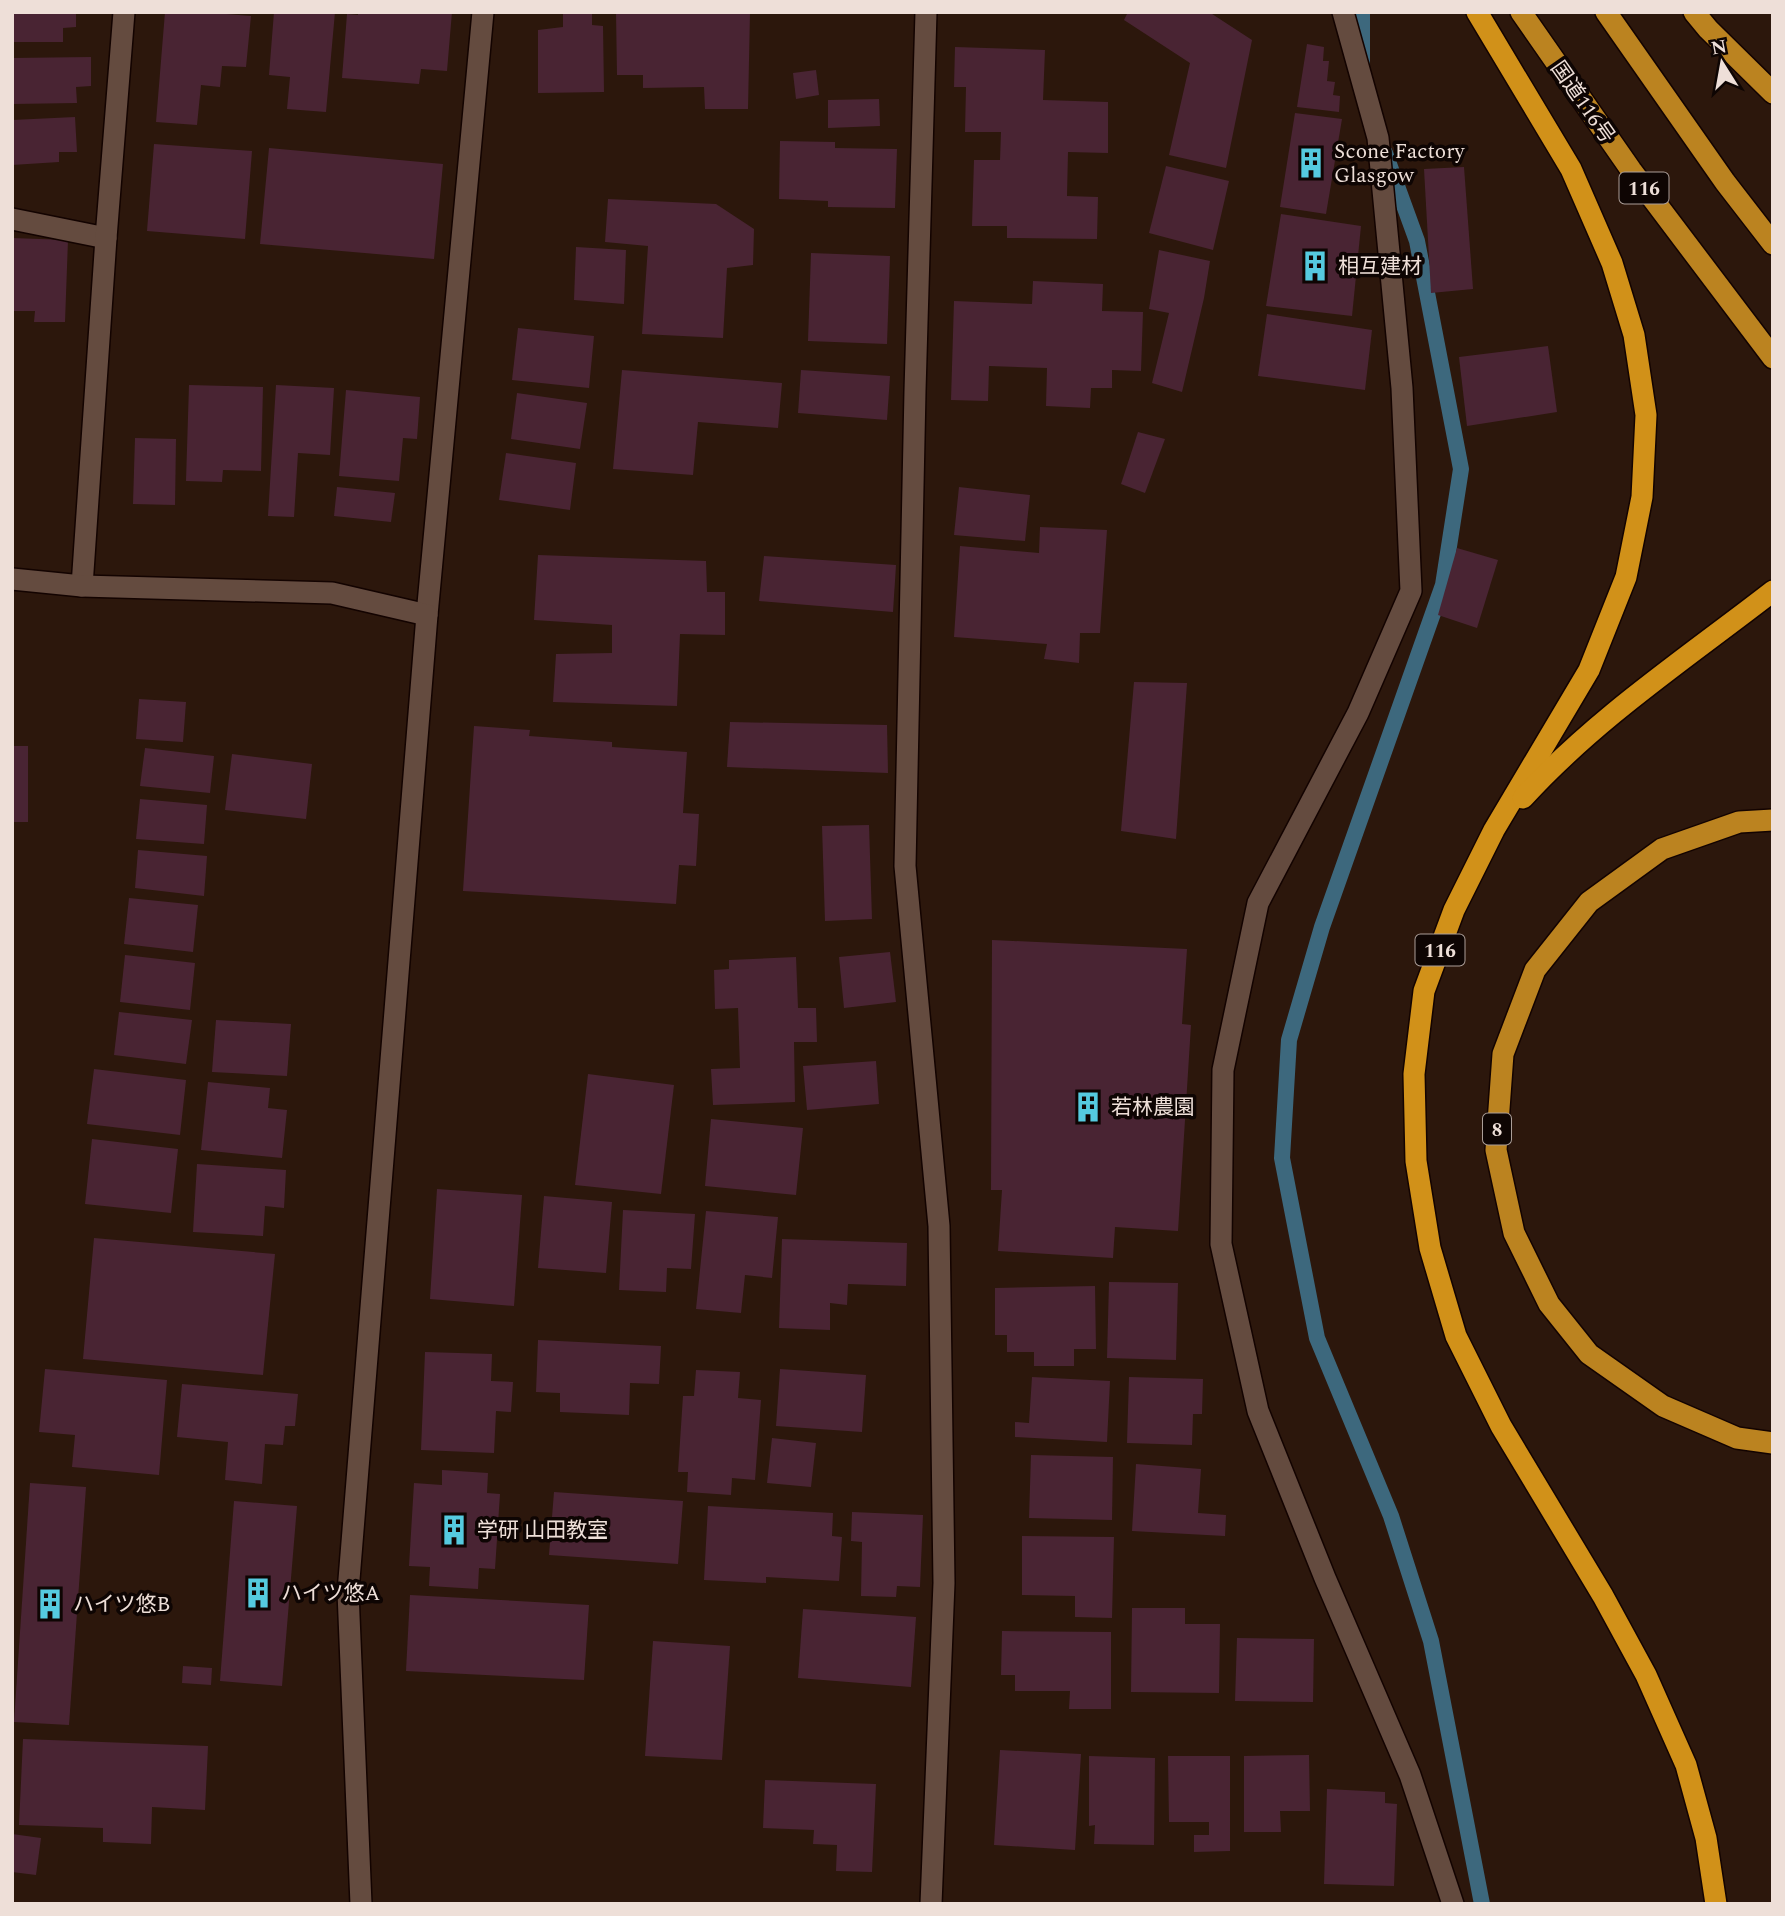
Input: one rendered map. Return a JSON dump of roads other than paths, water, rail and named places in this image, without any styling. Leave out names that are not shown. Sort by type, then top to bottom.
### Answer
[{"type":"highway","name":"116","points":[[1477,12],[1571,169],[1612,263],[1634,335],[1646,415],[1642,497],[1626,577],[1588,670],[1494,830],[1454,911],[1424,991],[1414,1074],[1416,1161],[1430,1248],[1456,1336],[1501,1426],[1603,1596],[1646,1675],[1686,1765],[1706,1838],[1716,1904]]},
{"type":"highway","name":"国道116号","points":[[1521,12],[1630,170],[1773,358]]},
{"type":"highway","points":[[1606,12],[1725,182],[1773,244]]},
{"type":"highway","points":[[1694,12],[1773,93]]},
{"type":"highway","points":[[1494,830],[1552,766],[1612,714],[1773,591]]},
{"type":"highway","name":"8","points":[[1773,820],[1739,822],[1662,849],[1589,902],[1535,970],[1503,1054],[1496,1150],[1514,1233],[1549,1304],[1589,1354],[1663,1406],[1737,1438],[1773,1443]]},
{"type":"street","points":[[82,586],[124,12]]},
{"type":"street","points":[[361,1904],[348,1592],[427,615],[483,12]]},
{"type":"street","points":[[926,12],[914,405],[905,866],[939,1226],[944,1583],[931,1904]]},
{"type":"street","points":[[1343,12],[1378,138],[1402,388],[1411,591],[1358,712],[1258,903],[1223,1070],[1221,1244],[1258,1411],[1325,1578],[1410,1775],[1453,1904]]},
{"type":"street","points":[[12,219],[106,239]]},
{"type":"street","points":[[12,579],[82,586],[332,593],[427,615]]},
{"type":"waterway","points":[[1362,12],[1362,61]]},
{"type":"waterway","points":[[1385,153],[1417,241],[1461,469],[1443,585],[1322,927],[1289,1040],[1282,1158],[1317,1338],[1391,1516],[1431,1641],[1482,1904]]},
{"type":"place","name":"Scone Factory Glasgow","points":[[1311,163]]},
{"type":"place","name":"相互建材","points":[[1315,266]]},
{"type":"place","name":"若林農園","points":[[1088,1107]]},
{"type":"place","name":"学研 山田教室","points":[[454,1530]]},
{"type":"place","name":"ハイツ悠A","points":[[258,1593]]},
{"type":"place","name":"ハイツ悠B","points":[[50,1604]]}]
